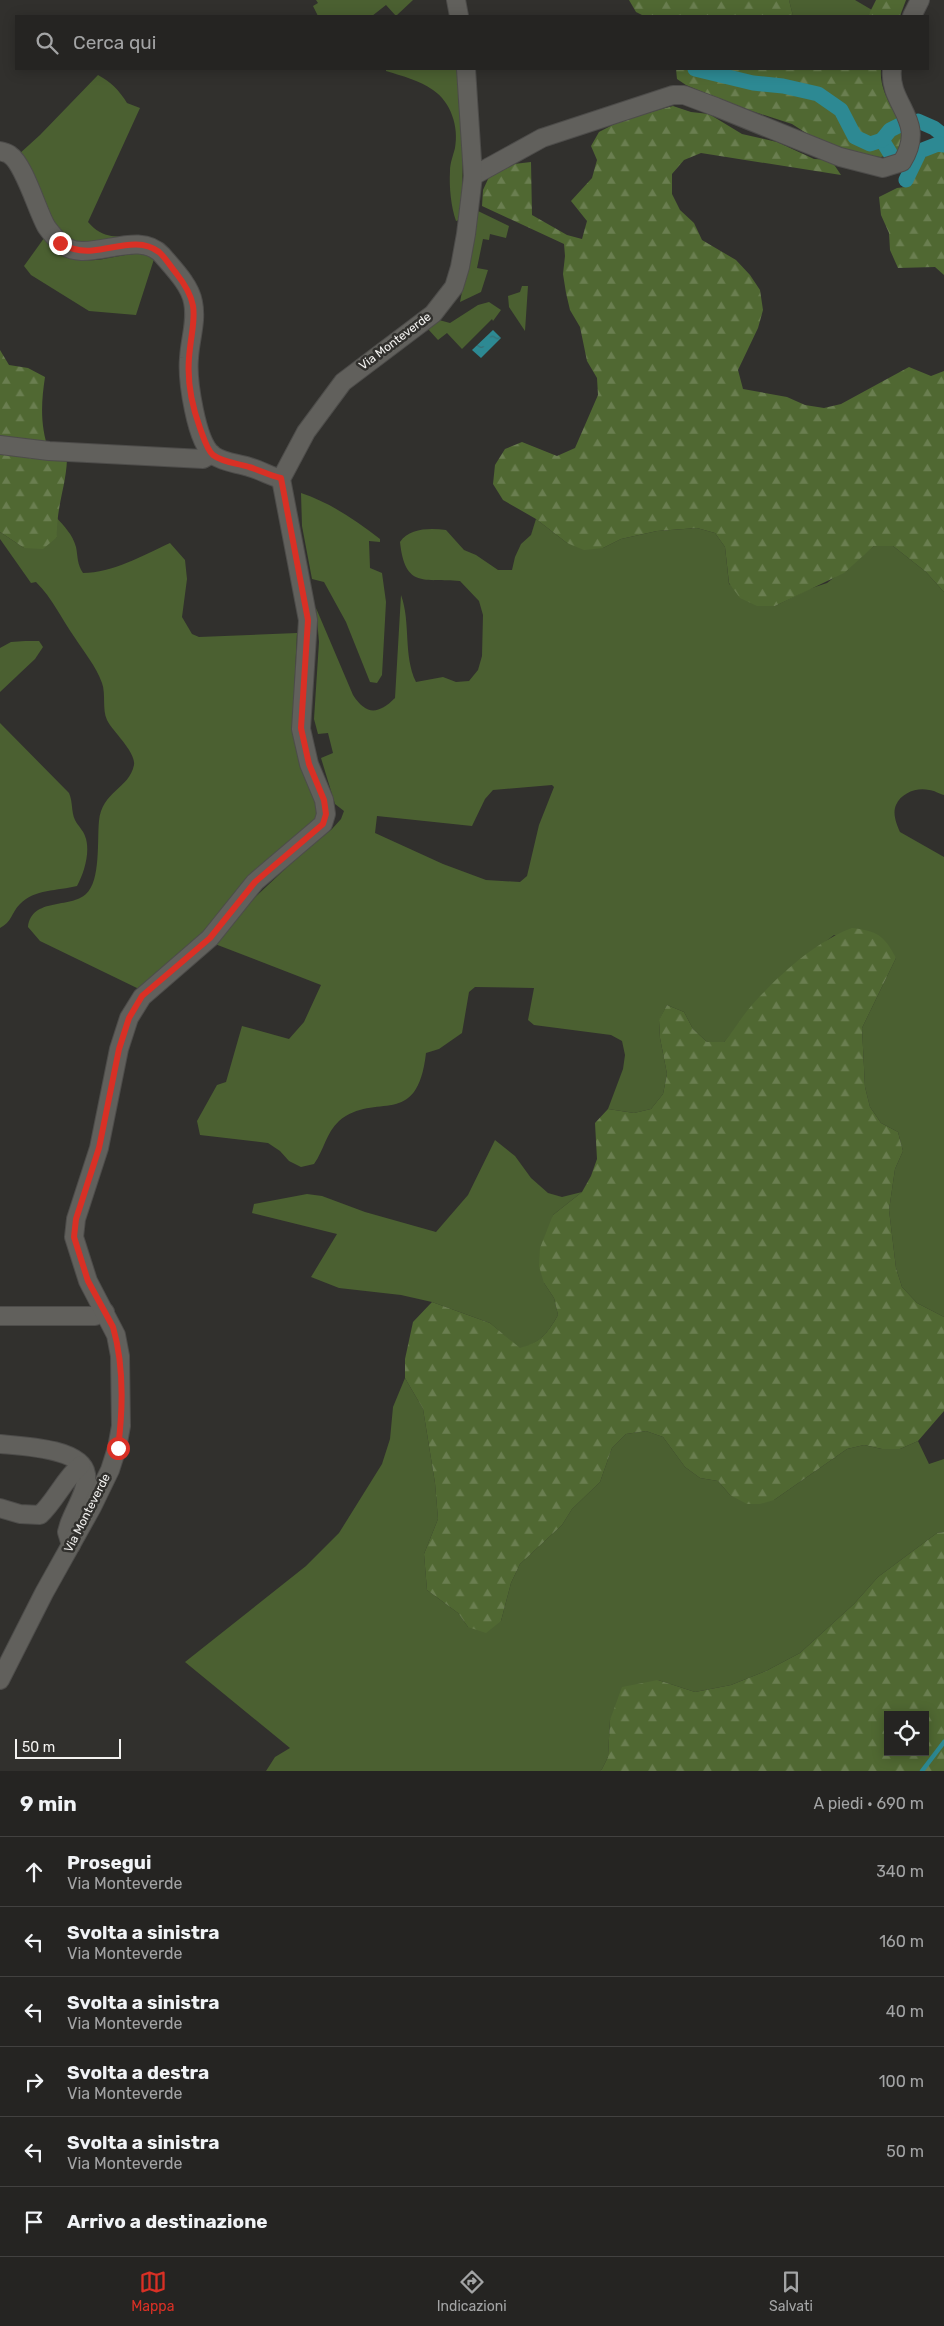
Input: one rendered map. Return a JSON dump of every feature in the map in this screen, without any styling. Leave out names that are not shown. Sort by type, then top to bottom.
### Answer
[{"type":"street","points":[[456,0],[459,15]]},
{"type":"street","points":[[912,15],[920,0]]},
{"type":"street","name":"Via Monteverde","points":[[0,1680],[44,1592],[110,1470],[118,1448],[121,1426],[120,1356],[113,1327],[82,1267],[74,1237],[76,1219],[99,1148],[119,1049],[129,1018],[142,996],[210,938],[255,882],[323,824],[326,814],[324,800],[309,764],[301,728],[308,620],[281,478],[306,432],[343,382],[433,314],[447,299],[454,287],[460,267],[473,176],[466,70]]},
{"type":"street","points":[[473,176],[542,138],[673,95],[684,95],[840,157],[883,168],[893,166],[902,162],[911,140],[910,126],[894,92],[892,70]]},
{"type":"street","points":[[0,151],[12,156],[20,168],[46,227],[60,243],[75,250],[98,250],[138,244],[150,246],[160,253],[187,286],[193,301],[194,326],[189,358],[189,383],[193,410],[212,454],[225,462],[250,467],[281,478]]},
{"type":"street","points":[[0,445],[49,451],[203,459],[212,454]]},
{"type":"street","points":[[0,1316],[95,1316],[105,1312]]},
{"type":"street","points":[[0,1444],[64,1453],[76,1459],[81,1465],[86,1473],[85,1482],[67,1532],[71,1545]]},
{"type":"street","points":[[0,1508],[20,1514],[40,1515],[71,1473],[81,1465]]},
{"type":"green space","points":[[316,0],[413,0],[397,15],[386,5],[373,15],[318,15],[313,6],[318,3]]},
{"type":"green space","points":[[629,0],[789,0],[793,15],[642,15],[636,12]]},
{"type":"green space","points":[[789,0],[855,0],[872,10],[869,15],[793,15]]},
{"type":"green space","points":[[876,0],[906,0],[900,15],[868,15]]},
{"type":"green space","points":[[458,70],[460,83],[458,96],[463,140],[462,208],[459,220],[456,221],[454,215],[450,190],[450,168],[455,148],[456,132],[449,108],[439,95],[428,87],[386,71]]},
{"type":"green space","points":[[676,70],[881,70],[884,92],[898,121],[901,141],[897,152],[881,157],[865,156],[817,140],[792,124],[736,106],[686,85],[677,79]]},
{"type":"green space","points":[[98,75],[107,80],[127,103],[140,108],[88,222],[99,232],[111,236],[140,237],[78,245],[62,238],[18,155]]},
{"type":"green space","points":[[673,106],[691,112],[709,114],[742,134],[777,142],[814,159],[831,160],[841,175],[701,153],[684,160],[672,174],[672,194],[680,210],[694,223],[702,240],[736,260],[750,275],[760,290],[763,310],[758,328],[738,370],[743,389],[787,397],[805,405],[824,408],[841,404],[909,367],[931,376],[944,371],[944,592],[926,572],[893,546],[874,546],[844,573],[775,606],[757,606],[740,598],[729,583],[725,547],[715,533],[697,528],[657,531],[621,539],[603,548],[584,550],[567,543],[536,519],[503,500],[493,484],[495,465],[505,449],[522,442],[557,456],[575,448],[598,395],[597,378],[587,361],[580,327],[570,310],[566,293],[563,274],[564,244],[482,206],[483,190],[489,177],[514,164],[531,162],[532,215],[567,235],[582,239],[587,221],[571,201],[592,178],[597,160],[591,146],[599,132],[622,120]]},
{"type":"green space","points":[[933,150],[944,151],[944,275],[935,267],[898,268],[890,250],[889,233],[881,215],[879,197],[897,188],[905,187],[920,162]]},
{"type":"green space","points":[[478,211],[509,226],[506,238],[490,234],[489,240],[483,239],[477,268],[488,270],[481,292],[460,302]]},
{"type":"green space","points":[[47,234],[82,259],[97,260],[135,254],[155,256],[136,315],[89,311],[31,275],[24,266]]},
{"type":"green space","points":[[522,286],[528,286],[525,331],[509,307],[508,296],[520,292]]},
{"type":"green space","points":[[489,302],[501,310],[493,321],[492,319],[462,349],[447,333],[438,340],[428,329],[439,320],[450,323],[478,305]]},
{"type":"green space","points":[[0,350],[9,365],[28,368],[45,377],[42,414],[46,442],[49,451],[67,459],[58,516],[57,537],[43,549],[24,548],[0,532]]},
{"type":"green space","points":[[301,493],[342,513],[380,539],[380,542],[369,541],[370,568],[382,573],[386,602],[382,675],[377,683],[370,682],[346,622],[324,582],[312,579],[302,526]]},
{"type":"green space","points":[[56,517],[73,539],[83,573],[116,567],[170,543],[185,560],[187,579],[182,617],[192,634],[199,637],[297,633],[293,715],[297,749],[319,810],[315,820],[209,928],[139,989],[40,941],[28,927],[36,911],[44,907],[79,898],[91,888],[96,870],[101,811],[110,796],[127,780],[134,765],[134,760],[128,748],[107,720],[103,687],[93,665],[47,595],[36,582],[31,583],[0,539],[0,532],[24,548],[57,537]]},
{"type":"green space","points":[[536,519],[567,543],[603,548],[621,539],[657,531],[697,528],[715,533],[725,547],[729,584],[775,606],[809,589],[827,583],[874,546],[893,546],[926,572],[944,592],[944,795],[924,789],[905,794],[896,805],[895,819],[900,832],[944,857],[944,1317],[917,1303],[902,1287],[896,1268],[889,1210],[895,1169],[903,1151],[898,1132],[881,1123],[870,1107],[865,1087],[862,1028],[896,958],[834,935],[788,971],[724,1042],[707,1042],[693,1029],[684,1012],[667,1005],[659,1021],[660,1038],[667,1074],[663,1094],[651,1109],[634,1113],[608,1109],[623,1069],[625,1055],[622,1041],[611,1035],[534,1025],[528,1020],[534,988],[475,987],[469,992],[462,1033],[439,1049],[426,1053],[421,1077],[414,1092],[404,1101],[393,1105],[367,1108],[353,1112],[339,1121],[331,1131],[314,1164],[301,1167],[289,1161],[280,1151],[268,1143],[200,1135],[197,1121],[217,1085],[226,1082],[242,1026],[289,1039],[304,1022],[321,985],[215,944],[249,903],[300,855],[332,829],[341,819],[344,811],[335,804],[321,758],[333,753],[328,733],[318,734],[314,719],[319,642],[316,608],[353,695],[358,702],[368,709],[378,710],[383,708],[395,698],[401,595],[406,617],[408,650],[416,682],[443,677],[456,682],[469,681],[478,670],[482,656],[483,615],[479,601],[460,581],[427,580],[412,574],[406,568],[400,542],[409,534],[420,530],[446,530],[464,550],[476,555],[498,570],[512,570],[521,544],[531,535]],"holes":[[[552,785],[554,787],[539,825],[527,876],[520,882],[486,880],[443,864],[375,833],[377,816],[472,826],[485,799],[493,790]]]},
{"type":"green space","points":[[39,641],[43,647],[35,659],[0,692],[0,648],[11,642]]},
{"type":"green space","points":[[0,723],[69,793],[74,817],[87,842],[87,855],[77,886],[39,893],[26,899],[17,907],[7,923],[0,928]]},
{"type":"green space","points":[[852,928],[879,935],[888,944],[896,958],[862,1028],[865,1087],[870,1107],[881,1123],[898,1132],[903,1151],[895,1169],[889,1210],[896,1268],[902,1287],[917,1303],[944,1317],[944,1411],[918,1441],[900,1449],[882,1449],[864,1445],[847,1449],[774,1500],[760,1504],[747,1504],[730,1495],[718,1481],[700,1478],[685,1467],[663,1437],[646,1431],[626,1434],[612,1448],[600,1482],[572,1509],[562,1525],[520,1564],[511,1583],[501,1621],[486,1633],[468,1627],[458,1613],[427,1590],[424,1554],[438,1519],[435,1483],[423,1409],[405,1378],[405,1359],[413,1322],[432,1302],[490,1323],[520,1348],[533,1343],[543,1336],[558,1315],[554,1298],[544,1283],[539,1266],[540,1248],[553,1215],[582,1192],[591,1176],[597,1159],[595,1123],[608,1109],[634,1113],[651,1109],[663,1094],[667,1074],[660,1038],[659,1020],[667,1005],[684,1012],[693,1029],[707,1042],[724,1042],[747,1011],[795,963],[823,943]]},
{"type":"green space","points":[[495,1140],[515,1156],[531,1178],[548,1193],[562,1197],[582,1192],[553,1215],[544,1283],[554,1298],[558,1315],[543,1336],[520,1349],[490,1323],[432,1302],[401,1295],[339,1288],[311,1277],[337,1234],[252,1213],[254,1204],[307,1194],[322,1196],[365,1212],[436,1232],[468,1195]]},
{"type":"green space","points":[[405,1378],[423,1409],[435,1483],[438,1519],[424,1554],[427,1590],[458,1613],[468,1627],[501,1621],[511,1583],[520,1564],[562,1525],[572,1509],[600,1482],[612,1448],[626,1434],[646,1431],[663,1437],[685,1467],[700,1478],[718,1481],[730,1495],[774,1500],[847,1449],[864,1445],[882,1449],[900,1449],[918,1441],[929,1464],[944,1459],[944,1532],[937,1533],[878,1577],[854,1604],[800,1653],[766,1671],[731,1685],[695,1692],[658,1680],[610,1720],[608,1757],[601,1771],[266,1771],[275,1757],[290,1748],[185,1662],[306,1566],[339,1533],[382,1464],[390,1439],[393,1407]]},
{"type":"green space","points":[[944,1532],[944,1771],[601,1771],[608,1757],[610,1720],[622,1687],[658,1680],[695,1692],[731,1685],[766,1671],[800,1653],[854,1604],[878,1577],[937,1533]]},
{"type":"water","points":[[493,330],[501,338],[481,358],[472,350]]},
{"type":"waterway","points":[[699,70],[753,83],[783,86],[818,94],[841,110],[855,137],[870,144],[882,140],[890,153]]},
{"type":"waterway","points":[[918,121],[934,128],[944,136]]},
{"type":"waterway","points":[[882,140],[890,130],[900,125]]},
{"type":"waterway","points":[[906,180],[920,151],[938,144],[944,145]]},
{"type":"waterway","points":[[922,1771],[944,1742]]},
{"type":"route","points":[[60,243],[75,250],[98,250],[138,244],[150,246],[160,253],[187,286],[193,301],[194,326],[189,358],[189,383],[193,410],[208,447],[212,454],[225,462],[250,467],[281,478],[308,620],[309,636],[301,728],[309,764],[324,800],[326,814],[323,824],[255,882],[210,938],[142,996],[129,1018],[119,1049],[99,1148],[76,1219],[74,1237],[88,1281],[116,1335],[120,1356],[121,1426],[118,1448]]}]
